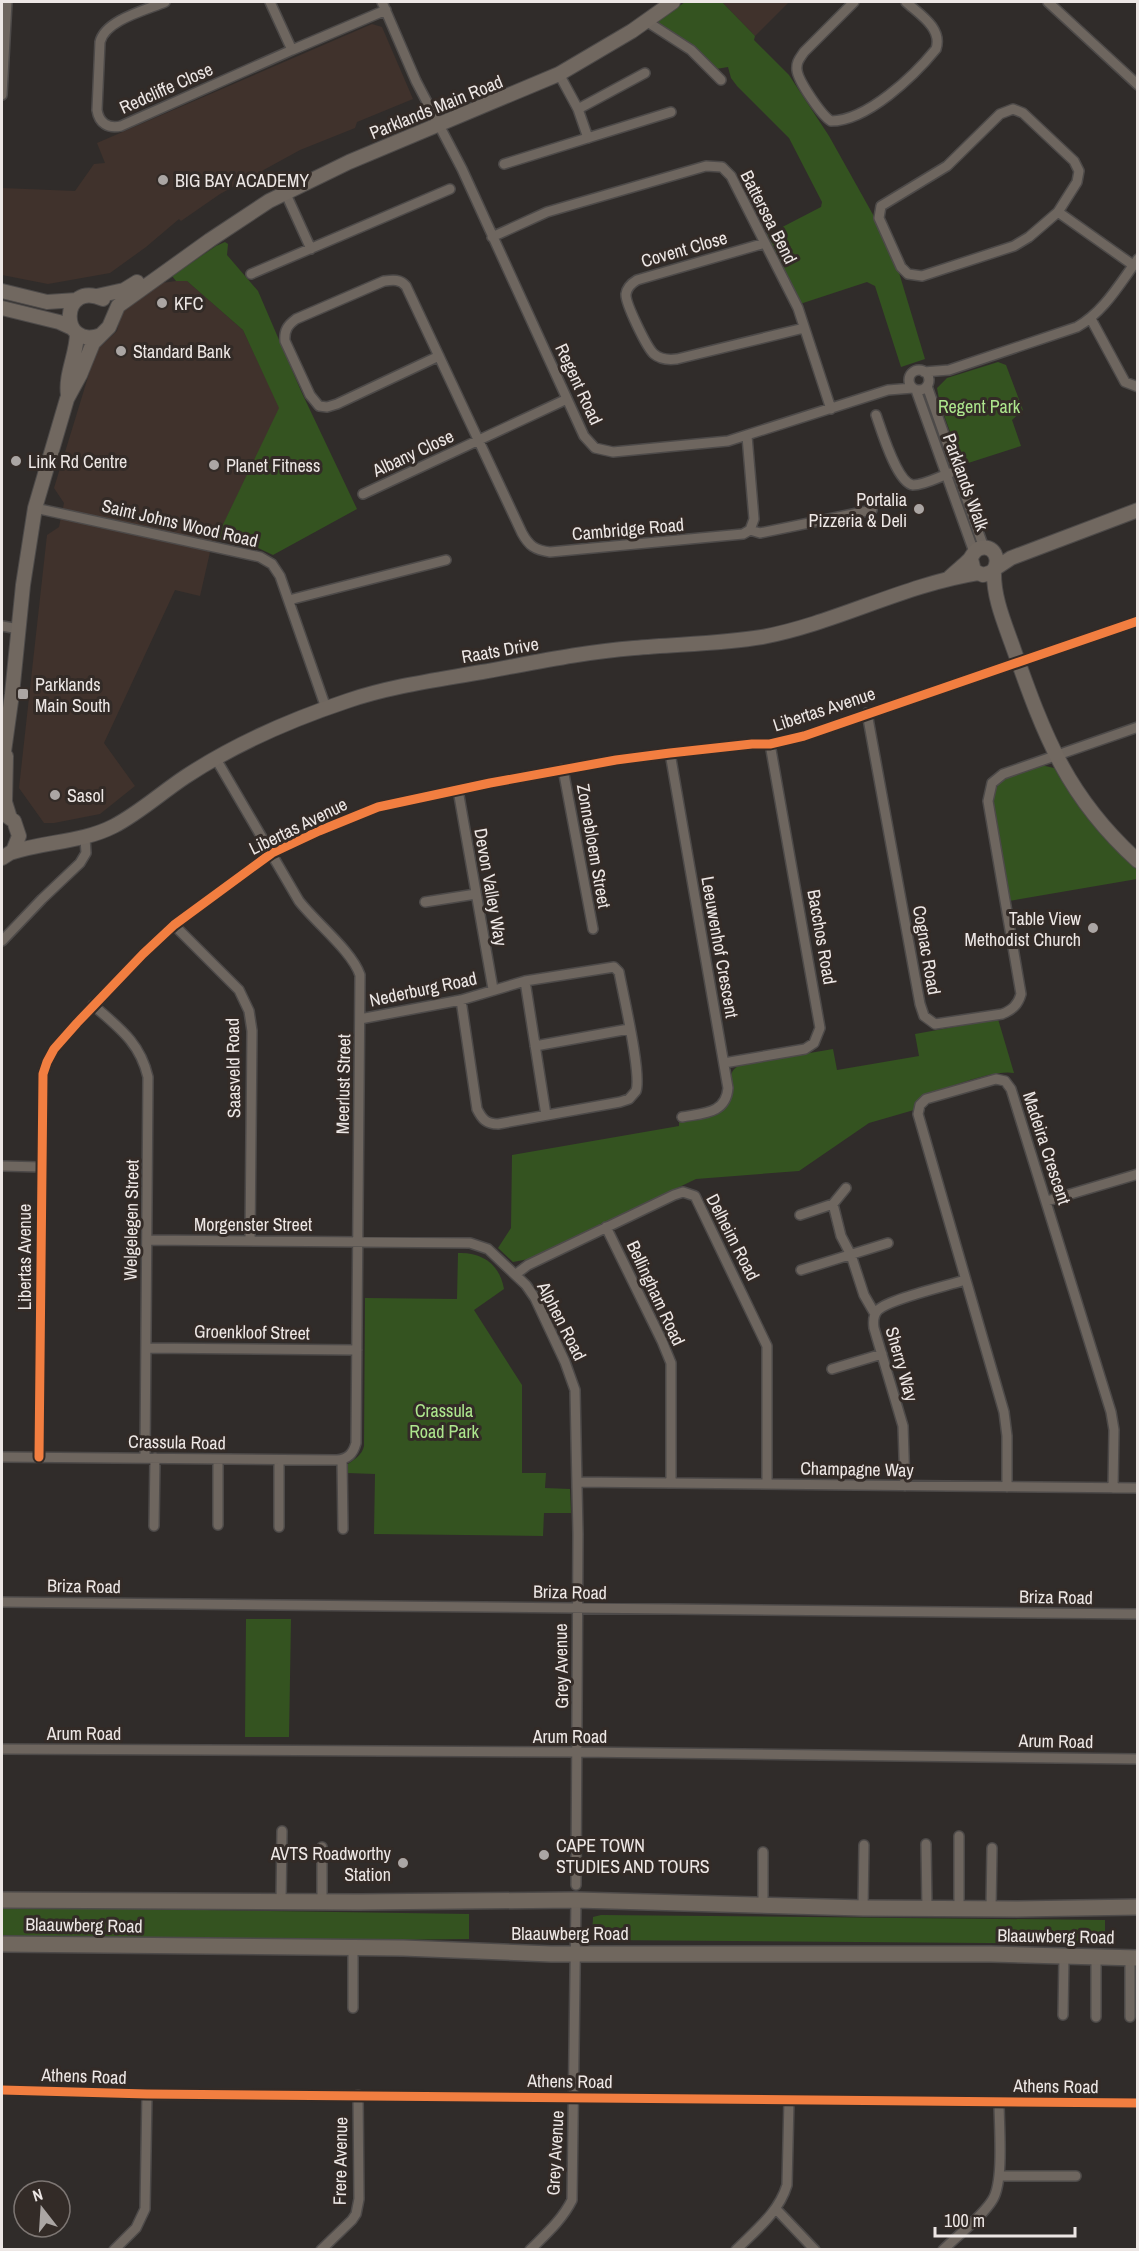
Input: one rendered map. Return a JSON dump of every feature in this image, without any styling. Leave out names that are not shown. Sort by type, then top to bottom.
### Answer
[{"type":"main road","name":"Blaauwberg Road","points":[[2,1900],[322,1902],[576,1892],[763,1905],[863,1908],[1137,1907]]},
{"type":"main road","name":"Blaauwberg Road","points":[[2,1944],[353,1947],[576,1954],[774,1952],[1134,1958]]},
{"type":"street","points":[[2,95],[7,2]]},
{"type":"street","name":"Redcliffe Close","points":[[165,2],[108,27],[100,38],[97,110],[99,119],[105,125],[113,128],[121,126],[292,50],[384,6]]},
{"type":"street","points":[[270,2],[292,50]]},
{"type":"street","name":"Parklands Main Road","points":[[112,316],[121,304],[256,208],[318,175],[559,74],[610,45],[673,2]]},
{"type":"street","points":[[854,2],[804,52],[796,66],[800,79],[823,114],[831,121],[847,119],[888,97],[936,49],[938,41],[934,29],[906,2]]},
{"type":"street","points":[[1048,2],[1137,86]]},
{"type":"street","name":"Regent Road","points":[[384,6],[416,81],[462,169],[587,441],[595,448],[607,452],[712,443],[747,436],[888,390],[909,376]]},
{"type":"street","points":[[646,21],[691,50],[721,80]]},
{"type":"street","points":[[578,109],[645,73]]},
{"type":"street","points":[[559,74],[578,109],[588,138]]},
{"type":"street","points":[[1013,109],[1023,113],[1074,161],[1078,168],[1080,175],[1077,182],[1058,212],[1018,244],[915,277],[901,267],[879,214],[884,203],[942,170],[1000,114],[1013,109]]},
{"type":"street","points":[[504,164],[671,112]]},
{"type":"street","name":"Battersea Bend","points":[[492,237],[547,212],[710,165],[722,167],[731,176],[798,308],[831,409]]},
{"type":"street","points":[[251,274],[450,189]]},
{"type":"street","points":[[285,192],[310,249]]},
{"type":"street","points":[[949,370],[920,390],[914,389],[909,382],[909,376],[917,370],[924,372],[949,370],[1070,330],[1091,319],[1135,262],[1058,212]]},
{"type":"street","name":"Parklands Main Road","points":[[97,296],[124,290],[188,250],[210,240]]},
{"type":"street","name":"Covent Close","points":[[765,243],[637,280],[627,290],[626,301],[648,346],[655,354],[665,359],[678,359],[804,328]]},
{"type":"street","points":[[439,356],[337,404],[327,407],[319,406],[310,395],[285,341],[284,333],[290,323],[296,319],[384,281],[399,280],[406,286],[439,356],[478,441]]},
{"type":"street","points":[[2,291],[47,302],[77,300],[90,295],[97,296],[108,304],[112,316],[109,327],[93,343],[68,397],[35,508],[2,766]]},
{"type":"street","points":[[68,397],[67,379],[75,350],[74,330],[69,313],[77,300]]},
{"type":"street","points":[[2,308],[59,322],[88,337],[101,334]]},
{"type":"street","points":[[1091,319],[1125,381],[1137,387]]},
{"type":"street","points":[[924,372],[928,376],[927,385]]},
{"type":"street","name":"Parklands Walk","points":[[927,385],[957,471],[980,552]]},
{"type":"street","name":"Regent Road","points":[[888,390],[914,389]]},
{"type":"street","name":"Parklands Walk","points":[[914,389],[946,475],[980,552]]},
{"type":"street","name":"Albany Close","points":[[363,494],[567,399]]},
{"type":"street","points":[[876,415],[896,467],[905,481],[914,485],[957,471]]},
{"type":"street","points":[[747,436],[754,519],[750,530],[760,533],[872,510]]},
{"type":"street","name":"Cambridge Road","points":[[478,441],[522,533],[531,547],[539,551],[550,552],[735,536],[750,530]]},
{"type":"street","name":"Saint Johns Wood Road","points":[[35,508],[260,557],[272,564],[278,572],[289,600],[326,708]]},
{"type":"street","name":"Raats Drive","points":[[6,855],[47,843],[85,838],[122,822],[184,777],[216,759],[276,728],[326,708],[393,688],[591,653],[745,639],[774,634],[949,578],[987,572],[1011,558],[1137,510]]},
{"type":"street","name":"Raats Drive","points":[[949,578],[980,552],[1008,552],[1072,534]]},
{"type":"street","points":[[980,552],[997,558],[987,572],[972,567],[980,552]]},
{"type":"street","points":[[289,600],[422,568],[446,560]]},
{"type":"street","points":[[987,572],[1054,755],[1096,818],[1137,861]]},
{"type":"street","name":"Libertas Avenue","points":[[39,1457],[42,1086],[47,1062],[54,1049],[93,1005],[174,925],[272,853],[378,807],[563,769],[670,753],[770,744],[804,736],[1137,621]]},
{"type":"street","points":[[2,626],[19,629]]},
{"type":"street","name":"Cognac Road","points":[[867,713],[920,1004],[924,1016],[935,1024],[1002,1014],[1011,1010],[1020,1000],[1021,989],[988,801],[989,790],[992,783],[1003,774],[1054,755]]},
{"type":"street","points":[[1054,755],[1137,727]]},
{"type":"street","name":"Bacchos Road","points":[[724,1063],[805,1048],[814,1043],[820,1028],[770,744]]},
{"type":"street","points":[[6,745],[5,802],[18,840],[6,855]]},
{"type":"street","name":"Leeuwenhof Crescent","points":[[670,753],[728,1088],[726,1101],[717,1109],[682,1117]]},
{"type":"street","name":"Meerlust Street","points":[[216,759],[299,901],[311,917],[354,961],[361,983],[356,1443],[351,1454],[342,1460]]},
{"type":"street","name":"Zonnebloem Street","points":[[563,769],[593,929]]},
{"type":"street","name":"Devon Valley Way","points":[[458,790],[494,989]]},
{"type":"street","points":[[9,819],[32,838],[47,843]]},
{"type":"street","points":[[2,941],[80,863],[86,853],[85,838]]},
{"type":"street","points":[[425,902],[476,894]]},
{"type":"street","name":"Saasveld Road","points":[[174,925],[239,990],[249,1011],[252,1031],[250,1240]]},
{"type":"street","name":"Nederburg Road","points":[[360,1019],[461,1000],[525,981],[614,967],[619,972],[629,1029]]},
{"type":"street","points":[[525,981],[546,1115]]},
{"type":"street","points":[[461,1000],[477,1109],[480,1117],[486,1122],[493,1124],[620,1102],[634,1095],[638,1082],[629,1029],[535,1046]]},
{"type":"street","name":"Welgelegen Street","points":[[93,1005],[138,1048],[146,1069],[149,1088],[146,1348],[154,1526]]},
{"type":"street","name":"Madeira Crescent","points":[[1007,1487],[1006,1423],[918,1119],[918,1110],[923,1102],[930,1098],[991,1079],[1000,1079],[1007,1083],[1012,1092],[1111,1412],[1114,1430],[1113,1488]]},
{"type":"street","points":[[2,1166],[41,1167]]},
{"type":"street","points":[[1047,1201],[1137,1174]]},
{"type":"street","points":[[800,1215],[833,1204],[846,1188]]},
{"type":"street","name":"Delheim Road","points":[[516,1274],[528,1265],[606,1227],[683,1192],[689,1192],[699,1201],[767,1346],[767,1484]]},
{"type":"street","points":[[833,1204],[841,1236],[851,1255],[864,1295],[873,1312]]},
{"type":"street","name":"Bellingham Road","points":[[606,1227],[671,1363],[671,1483]]},
{"type":"street","name":"Morgenster Street","points":[[148,1240],[357,1242]]},
{"type":"street","name":"Alphen Road","points":[[357,1242],[470,1243],[488,1249],[516,1274],[535,1298],[573,1382],[576,1399],[577,1482]]},
{"type":"street","points":[[801,1270],[888,1243]]},
{"type":"street","name":"Sherry Way","points":[[905,1486],[905,1434],[874,1328],[873,1312],[890,1303],[965,1281]]},
{"type":"street","name":"Groenkloof Street","points":[[146,1348],[357,1350]]},
{"type":"street","points":[[832,1369],[882,1354]]},
{"type":"street","name":"Crassula Road","points":[[2,1457],[342,1460]]},
{"type":"street","points":[[218,1459],[218,1525]]},
{"type":"street","points":[[279,1460],[279,1527]]},
{"type":"street","points":[[342,1460],[343,1529]]},
{"type":"street","name":"Champagne Way","points":[[577,1482],[1137,1488]]},
{"type":"street","name":"Grey Avenue","points":[[530,2250],[562,2217],[572,2200],[578,1752],[577,1482]]},
{"type":"street","name":"Briza Road","points":[[2,1602],[1137,1614]]},
{"type":"street","name":"Arum Road","points":[[2,1749],[578,1752],[1137,1759]]},
{"type":"street","points":[[281,1902],[282,1831]]},
{"type":"street","points":[[959,1836],[959,1908]]},
{"type":"street","points":[[926,1844],[927,1908]]},
{"type":"street","points":[[863,1908],[864,1845]]},
{"type":"street","points":[[322,1847],[322,1902]]},
{"type":"street","points":[[991,1908],[992,1848]]},
{"type":"street","points":[[763,1905],[764,1852]]},
{"type":"street","points":[[352,2008],[353,1947]]},
{"type":"street","points":[[1063,2015],[1064,1956]]},
{"type":"street","points":[[1096,1957],[1096,2017]]},
{"type":"street","points":[[1130,2017],[1134,1958]]},
{"type":"street","name":"Athens Road","points":[[2,2090],[147,2094],[1137,2103]]},
{"type":"street","points":[[114,2250],[136,2228],[147,2201],[147,2094]]},
{"type":"street","name":"Frere Avenue","points":[[321,2250],[356,2214],[359,2199],[358,2095]]},
{"type":"street","points":[[736,2250],[776,2209],[787,2185],[789,2100]]},
{"type":"street","points":[[943,2250],[990,2204],[997,2191],[999,2102]]},
{"type":"street","points":[[999,2176],[1076,2176]]},
{"type":"street","points":[[776,2209],[815,2250]]},
{"type":"shaded area","points":[[722,2],[789,2],[755,36]]},
{"type":"shaded area","points":[[372,24],[382,27],[413,99],[357,122],[355,128],[300,150],[220,194],[181,221],[179,219],[110,273],[48,284],[2,275],[2,188],[75,191],[94,164],[105,163],[97,143]]},
{"type":"shaded area","points":[[187,281],[243,330],[280,408],[210,552],[200,596],[175,590],[104,743],[135,786],[100,814],[44,823],[19,788],[47,535],[59,527],[64,503],[54,488],[96,351],[117,331],[121,315],[126,309],[162,283]]},
{"type":"green space","points":[[685,2],[722,2],[755,36],[754,40],[789,75],[829,136],[876,220],[897,266],[925,359],[901,367],[875,286],[867,282],[800,304],[765,236],[821,207],[822,202],[789,138],[737,86],[731,78],[728,67],[716,69],[690,44],[677,39],[655,23]]},
{"type":"green space","points":[[225,242],[228,244],[227,255],[258,291],[301,391],[357,509],[273,555],[256,547],[216,539],[279,408],[243,330],[187,281],[176,281],[172,276]]},
{"type":"green space","name":"Regent Park","points":[[998,362],[1006,365],[1023,410],[1012,420],[1021,446],[962,465],[940,404],[937,388],[947,378]]},
{"type":"green space","points":[[1041,765],[1054,768],[1104,836],[1137,870],[1137,879],[1009,901],[992,801],[1003,779]]},
{"type":"green space","points":[[998,1019],[1014,1073],[983,1076],[927,1094],[918,1100],[914,1110],[869,1123],[799,1171],[696,1179],[529,1259],[513,1262],[498,1248],[511,1228],[512,1155],[679,1126],[679,1121],[716,1114],[727,1106],[730,1100],[731,1075],[740,1065],[833,1049],[837,1070],[919,1056],[915,1034]]},
{"type":"green space","name":"Crassula Road Park","points":[[458,1253],[475,1255],[489,1262],[499,1273],[502,1281],[504,1289],[474,1310],[522,1385],[522,1473],[546,1473],[545,1488],[570,1489],[571,1513],[544,1513],[543,1536],[374,1534],[375,1474],[347,1473],[348,1464],[360,1454],[364,1446],[365,1298],[457,1299]]},
{"type":"green space","points":[[246,1619],[291,1619],[289,1737],[245,1737]]},
{"type":"green space","points":[[2,1907],[469,1914],[469,1939],[2,1936]]},
{"type":"green space","points":[[601,1915],[1105,1920],[1105,1944],[601,1940],[592,1938],[593,1917]]},
{"type":"cycle path","points":[[39,1457],[43,1074],[54,1049],[143,954],[174,925],[272,853],[378,807],[490,783],[616,760],[752,744],[770,744],[804,736],[1138,621]]},
{"type":"cycle path","points":[[2,2090],[147,2094],[1138,2103]]},
{"type":"place","name":"BIG BAY ACADEMY","points":[[163,180]]},
{"type":"place","name":"KFC","points":[[162,303]]},
{"type":"place","name":"Standard Bank","points":[[121,351]]},
{"type":"place","name":"Link Rd Centre","points":[[16,461]]},
{"type":"place","name":"Planet Fitness","points":[[214,465]]},
{"type":"place","name":"Portalia Pizzeria & Deli","points":[[919,509]]},
{"type":"place","name":"Parklands Main South","points":[[23,694]]},
{"type":"place","name":"Sasol","points":[[55,795]]},
{"type":"place","name":"Table View Methodist Church","points":[[1093,928]]},
{"type":"place","name":"CAPE TOWN STUDIES AND TOURS","points":[[544,1855]]},
{"type":"place","name":"AVTS Roadworthy Station","points":[[403,1863]]}]
